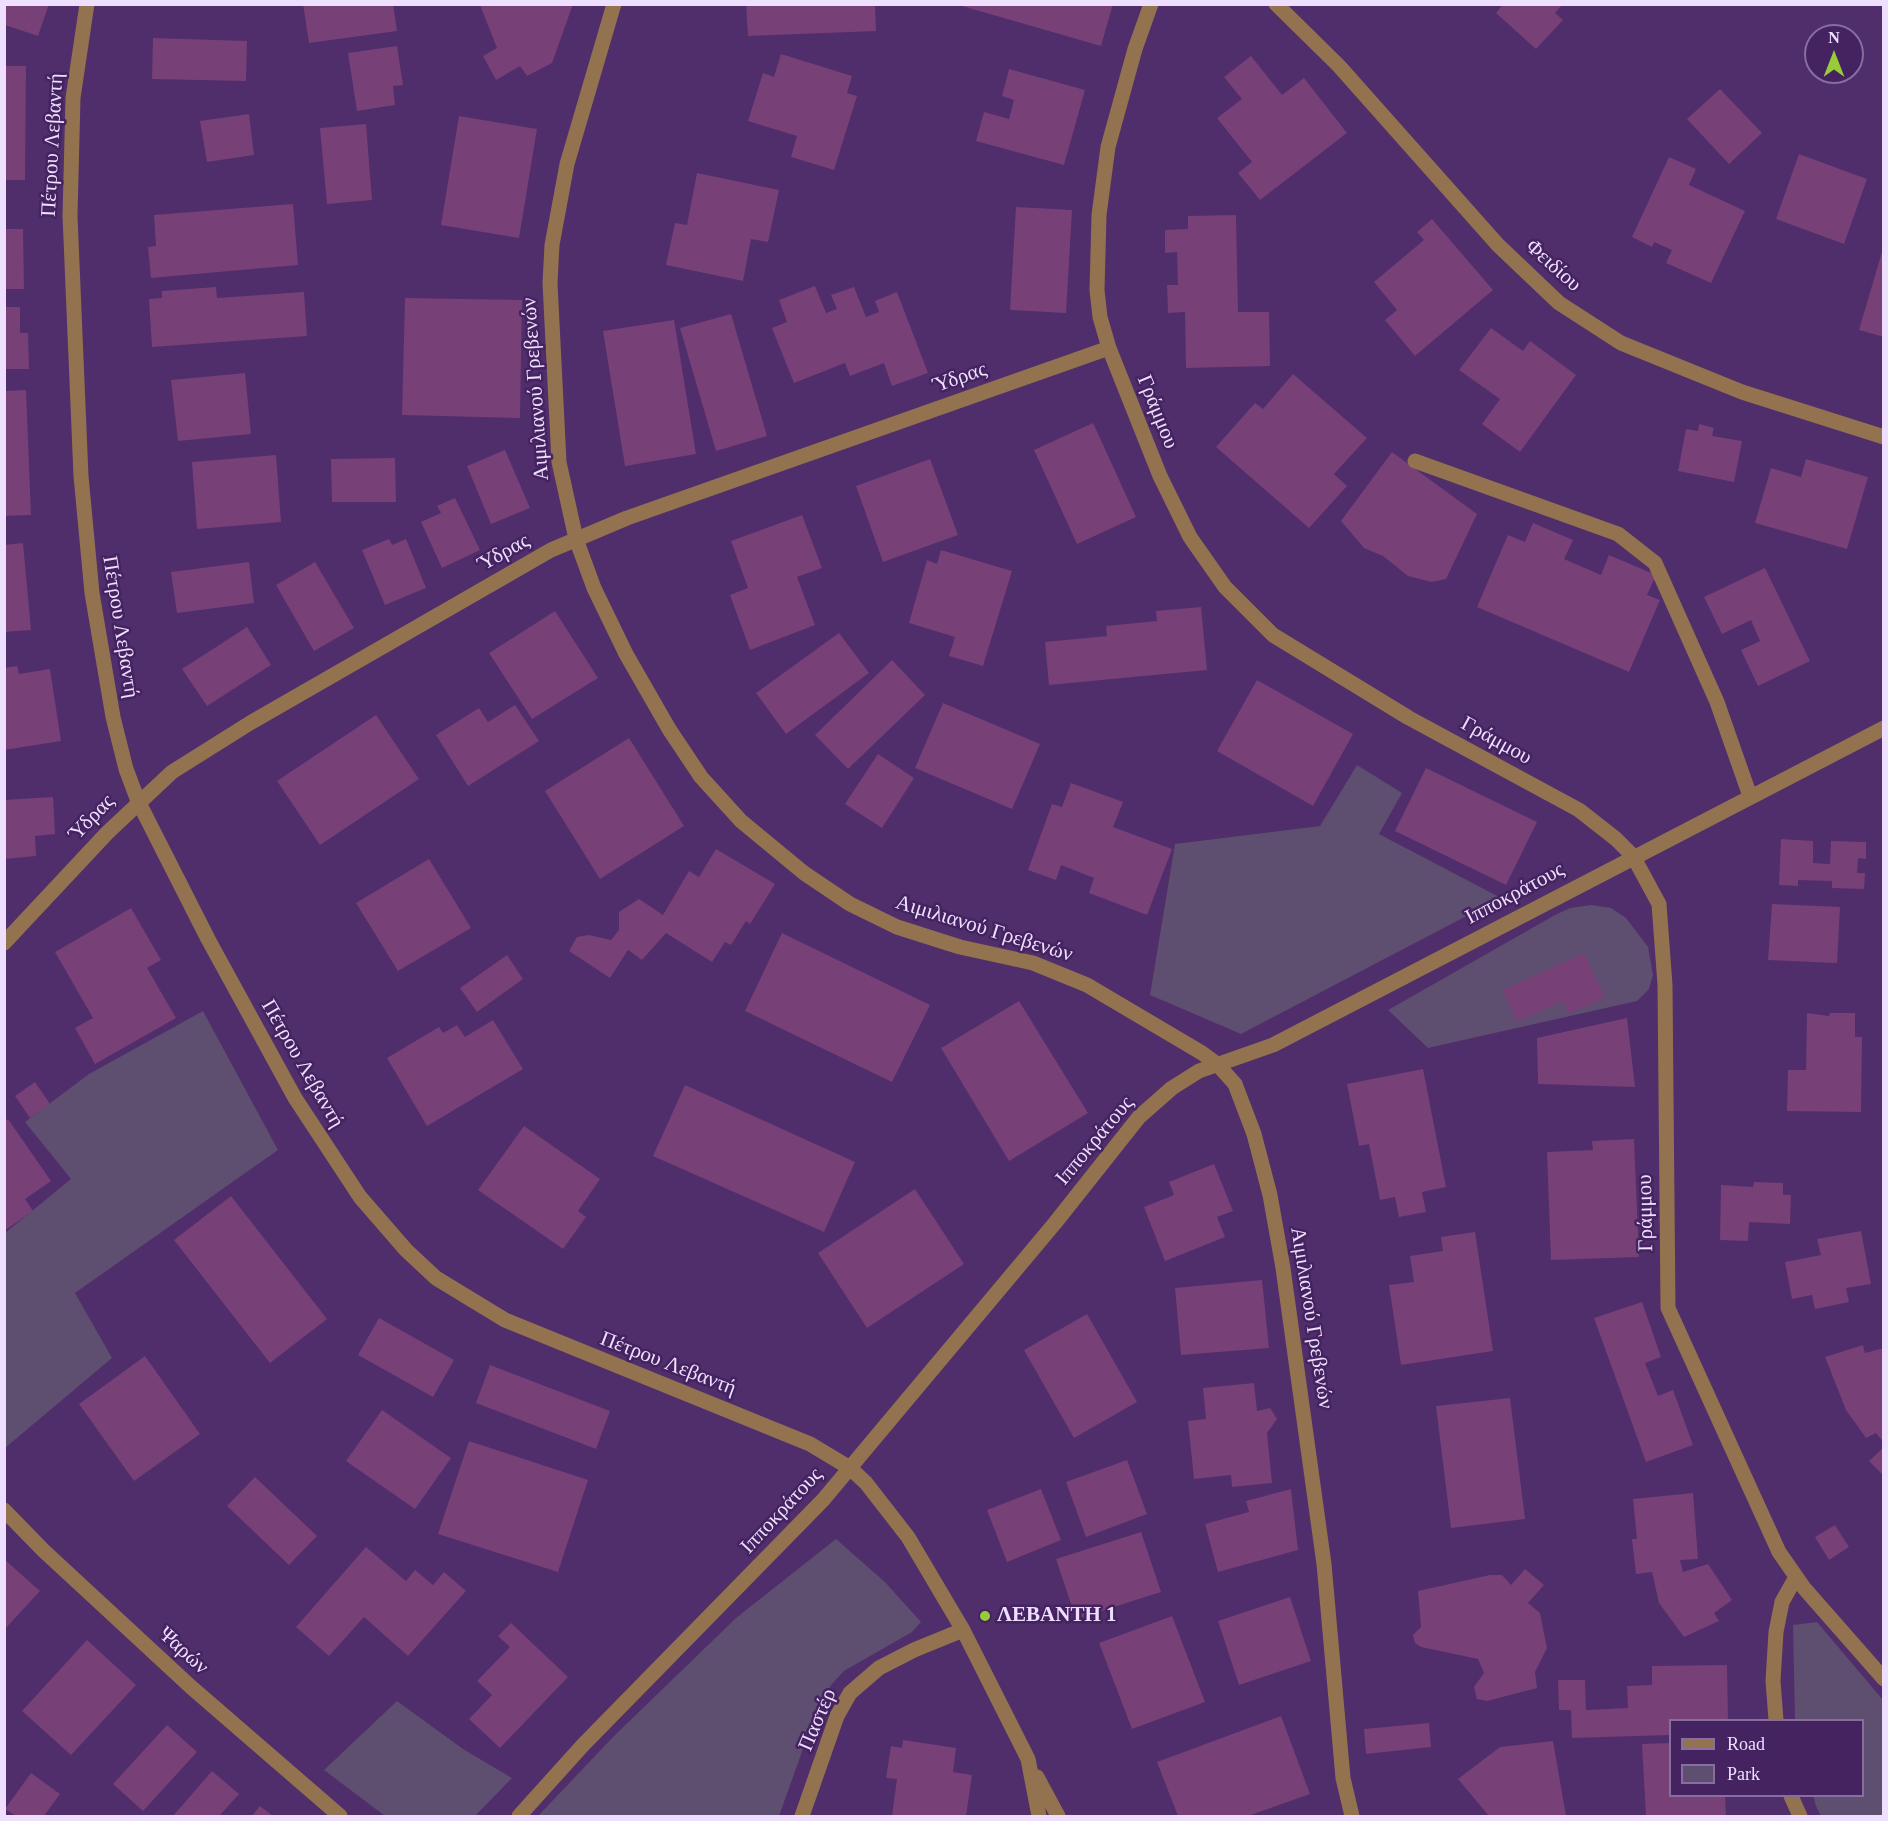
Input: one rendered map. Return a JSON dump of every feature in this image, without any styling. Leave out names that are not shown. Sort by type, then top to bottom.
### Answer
[{"type":"street","name":"Πέτρου Λεβαντή","points":[[87,4],[73,98],[70,168],[81,476],[92,593],[121,751],[138,801],[208,939],[295,1098],[360,1197],[425,1268],[451,1289],[505,1320],[788,1434],[825,1452],[850,1468],[893,1515],[928,1567],[963,1630],[1028,1759],[1039,1816]]},
{"type":"street","name":"Αιμιλιανού Γρεβενών","points":[[614,4],[567,164],[552,245],[550,283],[555,424],[565,496],[576,539],[609,620],[669,729],[701,777],[756,835],[816,882],[869,915],[930,938],[1033,963],[1068,975],[1146,1017],[1217,1064],[1235,1084],[1254,1134],[1277,1232],[1324,1564],[1340,1756],[1352,1816]]},
{"type":"street","name":"Γράμμου","points":[[1151,4],[1116,114],[1102,184],[1097,290],[1100,317],[1109,348],[1160,476],[1190,537],[1225,587],[1273,635],[1409,718],[1579,810],[1616,839],[1633,856],[1659,904],[1665,985],[1668,1308],[1767,1530],[1796,1577],[1884,1680]]},
{"type":"street","name":"Φειδίου","points":[[1276,4],[1339,66],[1498,245],[1559,303],[1621,343],[1742,392],[1884,437]]},
{"type":"street","name":"Ύδρας","points":[[4,943],[138,801],[172,772],[250,723],[466,597],[576,539],[664,504],[1109,348]]},
{"type":"street","points":[[1415,461],[1618,534],[1655,563],[1717,702],[1750,796]]},
{"type":"street","name":"Ιπποκράτους","points":[[519,1816],[583,1745],[783,1543],[850,1468],[1047,1232],[1139,1117],[1181,1081],[1217,1064],[1273,1044],[1884,728]]},
{"type":"street","name":"Ψαρών","points":[[4,1510],[44,1551],[191,1687],[340,1816]]},
{"type":"street","points":[[1776,1719],[1773,1682],[1776,1632],[1782,1602],[1796,1577]]},
{"type":"street","name":"Παστέρ","points":[[802,1816],[837,1716],[850,1693],[879,1668],[914,1650],[963,1630]]},
{"type":"street","points":[[1028,1759],[1058,1816]]},
{"type":"street","points":[[1791,1797],[1800,1816]]},
{"type":"green space","points":[[1357,765],[1402,793],[1379,834],[1501,898],[1241,1034],[1150,995],[1175,844],[1320,826]]},
{"type":"green space","points":[[1591,905],[1611,908],[1626,918],[1648,947],[1653,975],[1649,989],[1637,1001],[1428,1048],[1388,1010],[1555,915],[1570,908]]},
{"type":"green space","points":[[203,1011],[278,1150],[75,1293],[112,1358],[5,1448],[5,1233],[71,1179],[25,1122],[89,1074]]},
{"type":"green space","points":[[836,1539],[885,1582],[921,1622],[912,1632],[844,1671],[831,1685],[813,1721],[779,1816],[538,1816],[613,1737],[736,1618]]},
{"type":"green space","points":[[1817,1622],[1883,1700],[1883,1816],[1821,1816],[1816,1806],[1813,1797],[1864,1797],[1864,1719],[1795,1719],[1793,1625]]},
{"type":"green space","points":[[397,1701],[463,1749],[512,1778],[475,1816],[385,1816],[324,1770]]},
{"type":"building","points":[[5,4],[49,4],[38,36],[5,25]]},
{"type":"building","points":[[303,4],[393,4],[397,31],[309,43]]},
{"type":"building","points":[[573,4],[552,63],[527,76],[520,66],[496,80],[483,56],[497,48],[480,5]]},
{"type":"building","points":[[746,4],[875,4],[876,31],[748,36]]},
{"type":"building","points":[[955,4],[1113,4],[1101,46]]},
{"type":"building","points":[[1503,4],[1563,4],[1555,13],[1563,20],[1536,49],[1496,13]]},
{"type":"building","points":[[153,38],[247,41],[246,81],[152,79]]},
{"type":"building","points":[[397,46],[403,85],[393,86],[395,105],[357,111],[348,53]]},
{"type":"building","points":[[781,54],[852,76],[847,93],[857,96],[834,170],[791,157],[797,136],[748,121],[763,73],[774,77]]},
{"type":"building","points":[[1251,56],[1282,95],[1304,78],[1347,133],[1260,200],[1238,173],[1252,162],[1217,118],[1242,99],[1224,77]]},
{"type":"building","points":[[4,66],[26,66],[25,180],[4,180]]},
{"type":"building","points":[[1009,69],[1085,90],[1064,165],[976,141],[984,112],[1009,119],[1014,100],[1002,96]]},
{"type":"building","points":[[1720,89],[1762,133],[1729,164],[1687,119]]},
{"type":"building","points":[[249,114],[254,155],[207,162],[200,121]]},
{"type":"building","points":[[459,116],[537,129],[519,238],[441,225]]},
{"type":"building","points":[[366,124],[372,200],[327,204],[320,128]]},
{"type":"building","points":[[1799,154],[1867,179],[1844,244],[1776,219]]},
{"type":"building","points":[[1669,157],[1696,169],[1689,185],[1745,211],[1711,283],[1666,263],[1672,250],[1654,242],[1652,247],[1632,237]]},
{"type":"building","points":[[697,173],[779,190],[768,242],[751,239],[743,281],[666,265],[675,223],[687,225]]},
{"type":"building","points":[[293,204],[298,265],[151,278],[148,247],[156,246],[154,215]]},
{"type":"building","points":[[1016,207],[1072,210],[1066,313],[1010,310]]},
{"type":"building","points":[[1236,215],[1238,312],[1269,312],[1270,366],[1186,368],[1185,312],[1168,313],[1167,285],[1178,285],[1177,252],[1165,253],[1165,230],[1188,229],[1188,216]]},
{"type":"building","points":[[1432,219],[1493,290],[1415,356],[1385,320],[1397,310],[1374,282],[1424,240],[1417,232]]},
{"type":"building","points":[[4,229],[23,229],[24,289],[4,289]]},
{"type":"building","points":[[1884,245],[1884,337],[1859,330]]},
{"type":"building","points":[[815,286],[826,313],[837,309],[831,295],[854,287],[866,317],[879,312],[875,301],[897,292],[928,373],[892,386],[884,363],[850,376],[845,363],[794,383],[772,328],[787,322],[779,300]]},
{"type":"building","points":[[216,287],[217,298],[304,292],[307,336],[152,347],[149,299],[162,298],[162,291]]},
{"type":"building","points":[[405,298],[522,300],[520,418],[402,415]]},
{"type":"building","points":[[4,307],[20,307],[20,333],[28,333],[29,369],[4,369]]},
{"type":"building","points":[[731,314],[767,436],[716,451],[680,328]]},
{"type":"building","points":[[674,320],[696,454],[625,466],[603,331]]},
{"type":"building","points":[[1491,328],[1523,351],[1530,341],[1576,375],[1520,452],[1482,424],[1500,399],[1459,370]]},
{"type":"building","points":[[245,373],[251,434],[178,441],[171,380]]},
{"type":"building","points":[[1293,374],[1367,438],[1334,474],[1347,486],[1309,528],[1216,447],[1255,403],[1263,409]]},
{"type":"building","points":[[26,390],[31,515],[4,516],[4,391]]},
{"type":"building","points":[[1093,423],[1136,517],[1077,544],[1034,450]]},
{"type":"building","points":[[1699,424],[1714,428],[1712,436],[1742,441],[1734,482],[1678,471],[1686,429],[1698,431]]},
{"type":"building","points":[[505,450],[530,508],[491,524],[467,466]]},
{"type":"building","points":[[1392,452],[1477,514],[1446,579],[1431,582],[1408,576],[1383,556],[1364,548],[1341,521]]},
{"type":"building","points":[[276,455],[281,522],[197,529],[192,462]]},
{"type":"building","points":[[395,458],[396,502],[332,502],[331,459]]},
{"type":"building","points":[[930,459],[958,535],[883,562],[856,486]]},
{"type":"building","points":[[1806,459],[1868,477],[1847,549],[1755,523],[1771,468],[1801,477]]},
{"type":"building","points":[[455,498],[480,550],[442,568],[421,522],[441,513],[437,506]]},
{"type":"building","points":[[802,515],[822,568],[797,577],[815,625],[750,650],[730,595],[748,588],[731,541]]},
{"type":"building","points":[[1533,523],[1573,540],[1564,559],[1601,575],[1609,555],[1656,575],[1647,595],[1660,600],[1629,672],[1477,607],[1508,535],[1525,542]]},
{"type":"building","points":[[389,539],[392,545],[406,539],[426,588],[385,605],[362,550]]},
{"type":"building","points":[[23,543],[31,630],[4,632],[4,545]]},
{"type":"building","points":[[941,550],[1012,571],[983,666],[949,656],[955,637],[909,623],[927,560],[937,564]]},
{"type":"building","points":[[249,562],[254,603],[177,613],[171,572]]},
{"type":"building","points":[[315,562],[354,628],[314,651],[276,585]]},
{"type":"building","points":[[1765,568],[1810,661],[1758,686],[1741,650],[1760,641],[1751,620],[1722,634],[1704,597]]},
{"type":"building","points":[[1201,607],[1207,670],[1049,685],[1045,642],[1107,636],[1106,626],[1157,621],[1156,611]]},
{"type":"building","points":[[555,611],[598,678],[532,719],[489,653]]},
{"type":"building","points":[[247,627],[271,665],[207,706],[182,669]]},
{"type":"building","points":[[839,633],[869,673],[786,734],[756,693]]},
{"type":"building","points":[[892,660],[925,695],[848,769],[815,735]]},
{"type":"building","points":[[17,666],[19,674],[50,669],[61,741],[4,750],[4,668]]},
{"type":"building","points":[[1257,680],[1353,734],[1313,806],[1217,751]]},
{"type":"building","points":[[943,703],[1040,744],[1012,809],[915,768]]},
{"type":"building","points":[[515,705],[539,741],[468,786],[436,735],[479,708],[488,722]]},
{"type":"building","points":[[376,715],[419,779],[320,845],[277,781]]},
{"type":"building","points":[[629,738],[684,826],[600,879],[545,791]]},
{"type":"building","points":[[878,754],[914,778],[882,828],[845,804]]},
{"type":"building","points":[[1426,768],[1537,822],[1506,885],[1395,831]]},
{"type":"building","points":[[1071,783],[1123,802],[1113,827],[1172,849],[1147,915],[1089,893],[1094,878],[1061,865],[1056,880],[1028,870],[1052,804],[1062,807]]},
{"type":"building","points":[[53,797],[55,834],[35,836],[36,856],[4,859],[4,800]]},
{"type":"building","points":[[1781,839],[1813,841],[1813,863],[1830,864],[1831,841],[1866,842],[1866,859],[1858,858],[1857,873],[1865,873],[1864,889],[1832,888],[1832,881],[1798,880],[1798,886],[1779,885]]},
{"type":"building","points":[[716,849],[775,884],[750,924],[746,921],[731,945],[725,942],[712,962],[666,933],[642,960],[628,950],[610,978],[569,951],[577,937],[589,935],[611,940],[619,930],[619,912],[639,899],[663,915],[689,871],[699,877]]},
{"type":"building","points":[[429,859],[471,928],[398,971],[356,903]]},
{"type":"building","points":[[1772,904],[1840,907],[1837,963],[1768,960]]},
{"type":"building","points":[[131,908],[161,960],[147,968],[176,1018],[95,1064],[75,1028],[93,1018],[55,952]]},
{"type":"building","points":[[782,933],[930,1005],[892,1082],[745,1011]]},
{"type":"building","points":[[1584,953],[1605,998],[1568,1014],[1563,1001],[1517,1022],[1503,990]]},
{"type":"building","points":[[507,955],[523,979],[477,1012],[460,988]]},
{"type":"building","points":[[1019,1001],[1088,1113],[1009,1161],[941,1048]]},
{"type":"building","points":[[1807,1013],[1829,1016],[1830,1013],[1855,1013],[1855,1037],[1862,1037],[1861,1112],[1787,1111],[1788,1070],[1806,1070]]},
{"type":"building","points":[[1627,1018],[1635,1087],[1538,1084],[1537,1038]]},
{"type":"building","points":[[493,1020],[523,1069],[427,1126],[387,1058],[439,1027],[443,1033],[457,1025],[465,1037]]},
{"type":"building","points":[[1423,1069],[1446,1187],[1422,1192],[1426,1212],[1399,1217],[1395,1197],[1380,1200],[1369,1144],[1359,1146],[1347,1084]]},
{"type":"building","points":[[35,1082],[50,1104],[30,1118],[15,1096]]},
{"type":"building","points":[[685,1085],[855,1162],[824,1232],[653,1156]]},
{"type":"building","points":[[8,1119],[51,1181],[25,1199],[33,1211],[4,1231],[4,1122]]},
{"type":"building","points":[[524,1126],[600,1179],[578,1211],[586,1217],[563,1249],[478,1190]]},
{"type":"building","points":[[1634,1139],[1639,1257],[1551,1260],[1547,1152],[1593,1150],[1592,1141]]},
{"type":"building","points":[[1214,1164],[1233,1211],[1217,1217],[1225,1237],[1165,1261],[1144,1207],[1174,1195],[1169,1182]]},
{"type":"building","points":[[1754,1182],[1783,1183],[1783,1195],[1791,1195],[1790,1224],[1749,1222],[1748,1241],[1720,1240],[1721,1185],[1753,1187]]},
{"type":"building","points":[[915,1189],[964,1264],[867,1328],[818,1253]]},
{"type":"building","points":[[231,1196],[327,1319],[270,1363],[174,1240]]},
{"type":"building","points":[[1861,1231],[1871,1284],[1846,1288],[1849,1302],[1815,1309],[1812,1295],[1792,1299],[1785,1262],[1821,1255],[1817,1239]]},
{"type":"building","points":[[1475,1232],[1493,1351],[1401,1365],[1389,1285],[1414,1282],[1410,1256],[1443,1251],[1441,1237]]},
{"type":"building","points":[[1262,1280],[1269,1348],[1181,1355],[1175,1288]]},
{"type":"building","points":[[1642,1302],[1661,1357],[1645,1363],[1658,1396],[1673,1390],[1693,1445],[1646,1462],[1594,1318]]},
{"type":"building","points":[[1087,1314],[1137,1402],[1074,1438],[1024,1350]]},
{"type":"building","points":[[379,1318],[454,1360],[433,1397],[358,1355]]},
{"type":"building","points":[[1863,1345],[1865,1353],[1884,1348],[1884,1443],[1876,1433],[1866,1438],[1846,1410],[1825,1357]]},
{"type":"building","points":[[145,1356],[200,1434],[134,1481],[79,1404]]},
{"type":"building","points":[[490,1365],[610,1411],[596,1449],[476,1403]]},
{"type":"building","points":[[1254,1383],[1257,1411],[1270,1408],[1277,1419],[1267,1433],[1272,1483],[1232,1487],[1231,1475],[1194,1479],[1188,1421],[1206,1419],[1203,1388]]},
{"type":"building","points":[[1510,1398],[1525,1519],[1451,1528],[1436,1406]]},
{"type":"building","points":[[382,1410],[451,1458],[415,1509],[346,1461]]},
{"type":"building","points":[[469,1441],[588,1480],[558,1572],[438,1534]]},
{"type":"building","points":[[1884,1447],[1884,1476],[1869,1461]]},
{"type":"building","points":[[1127,1460],[1147,1514],[1086,1537],[1066,1482]]},
{"type":"building","points":[[255,1477],[317,1536],[289,1565],[227,1506]]},
{"type":"building","points":[[1041,1489],[1061,1540],[1007,1562],[987,1510]]},
{"type":"building","points":[[1291,1489],[1298,1550],[1218,1572],[1205,1524],[1249,1512],[1246,1501]]},
{"type":"building","points":[[1693,1493],[1698,1559],[1680,1560],[1683,1572],[1708,1564],[1732,1600],[1714,1613],[1719,1621],[1684,1637],[1659,1603],[1652,1572],[1636,1574],[1632,1539],[1637,1539],[1633,1499]]},
{"type":"building","points":[[1835,1525],[1849,1547],[1829,1560],[1815,1537]]},
{"type":"building","points":[[1141,1532],[1161,1592],[1076,1619],[1056,1559]]},
{"type":"building","points":[[366,1547],[406,1581],[415,1570],[433,1585],[444,1572],[466,1591],[408,1656],[364,1617],[329,1656],[296,1627]]},
{"type":"building","points":[[4,1559],[40,1591],[4,1630]]},
{"type":"building","points":[[1525,1569],[1544,1585],[1528,1603],[1540,1613],[1547,1648],[1535,1672],[1537,1688],[1487,1701],[1477,1699],[1474,1687],[1484,1673],[1478,1659],[1421,1647],[1415,1643],[1413,1635],[1421,1627],[1418,1591],[1490,1575],[1502,1575],[1511,1585]]},
{"type":"building","points":[[1290,1597],[1311,1661],[1239,1685],[1218,1621]]},
{"type":"building","points":[[1172,1616],[1205,1702],[1132,1729],[1099,1643]]},
{"type":"building","points":[[511,1623],[568,1677],[500,1748],[469,1719],[492,1695],[477,1681],[510,1647],[498,1636]]},
{"type":"building","points":[[87,1640],[136,1685],[71,1755],[22,1711]]},
{"type":"building","points":[[1727,1665],[1728,1719],[1669,1719],[1669,1735],[1572,1738],[1571,1710],[1559,1710],[1558,1680],[1585,1680],[1586,1710],[1628,1708],[1627,1686],[1652,1685],[1652,1666]]},
{"type":"building","points":[[1281,1716],[1310,1794],[1248,1816],[1178,1816],[1157,1762]]},
{"type":"building","points":[[1429,1723],[1431,1747],[1366,1754],[1364,1729]]},
{"type":"building","points":[[167,1725],[197,1752],[143,1811],[113,1784]]},
{"type":"building","points":[[903,1740],[956,1748],[953,1772],[972,1775],[966,1816],[892,1816],[897,1779],[886,1778],[891,1746],[902,1748]]},
{"type":"building","points":[[1553,1741],[1566,1816],[1489,1816],[1458,1779],[1500,1747]]},
{"type":"building","points":[[1669,1743],[1669,1797],[1725,1797],[1726,1816],[1646,1816],[1642,1744]]},
{"type":"building","points":[[212,1771],[239,1794],[219,1816],[173,1816]]},
{"type":"building","points":[[31,1773],[60,1794],[44,1816],[16,1816],[5,1809]]},
{"type":"building","points":[[260,1806],[273,1816],[252,1816]]},
{"type":"place","name":"ΛΕΒΑΝΤΗ 1","points":[[985,1616]]}]
